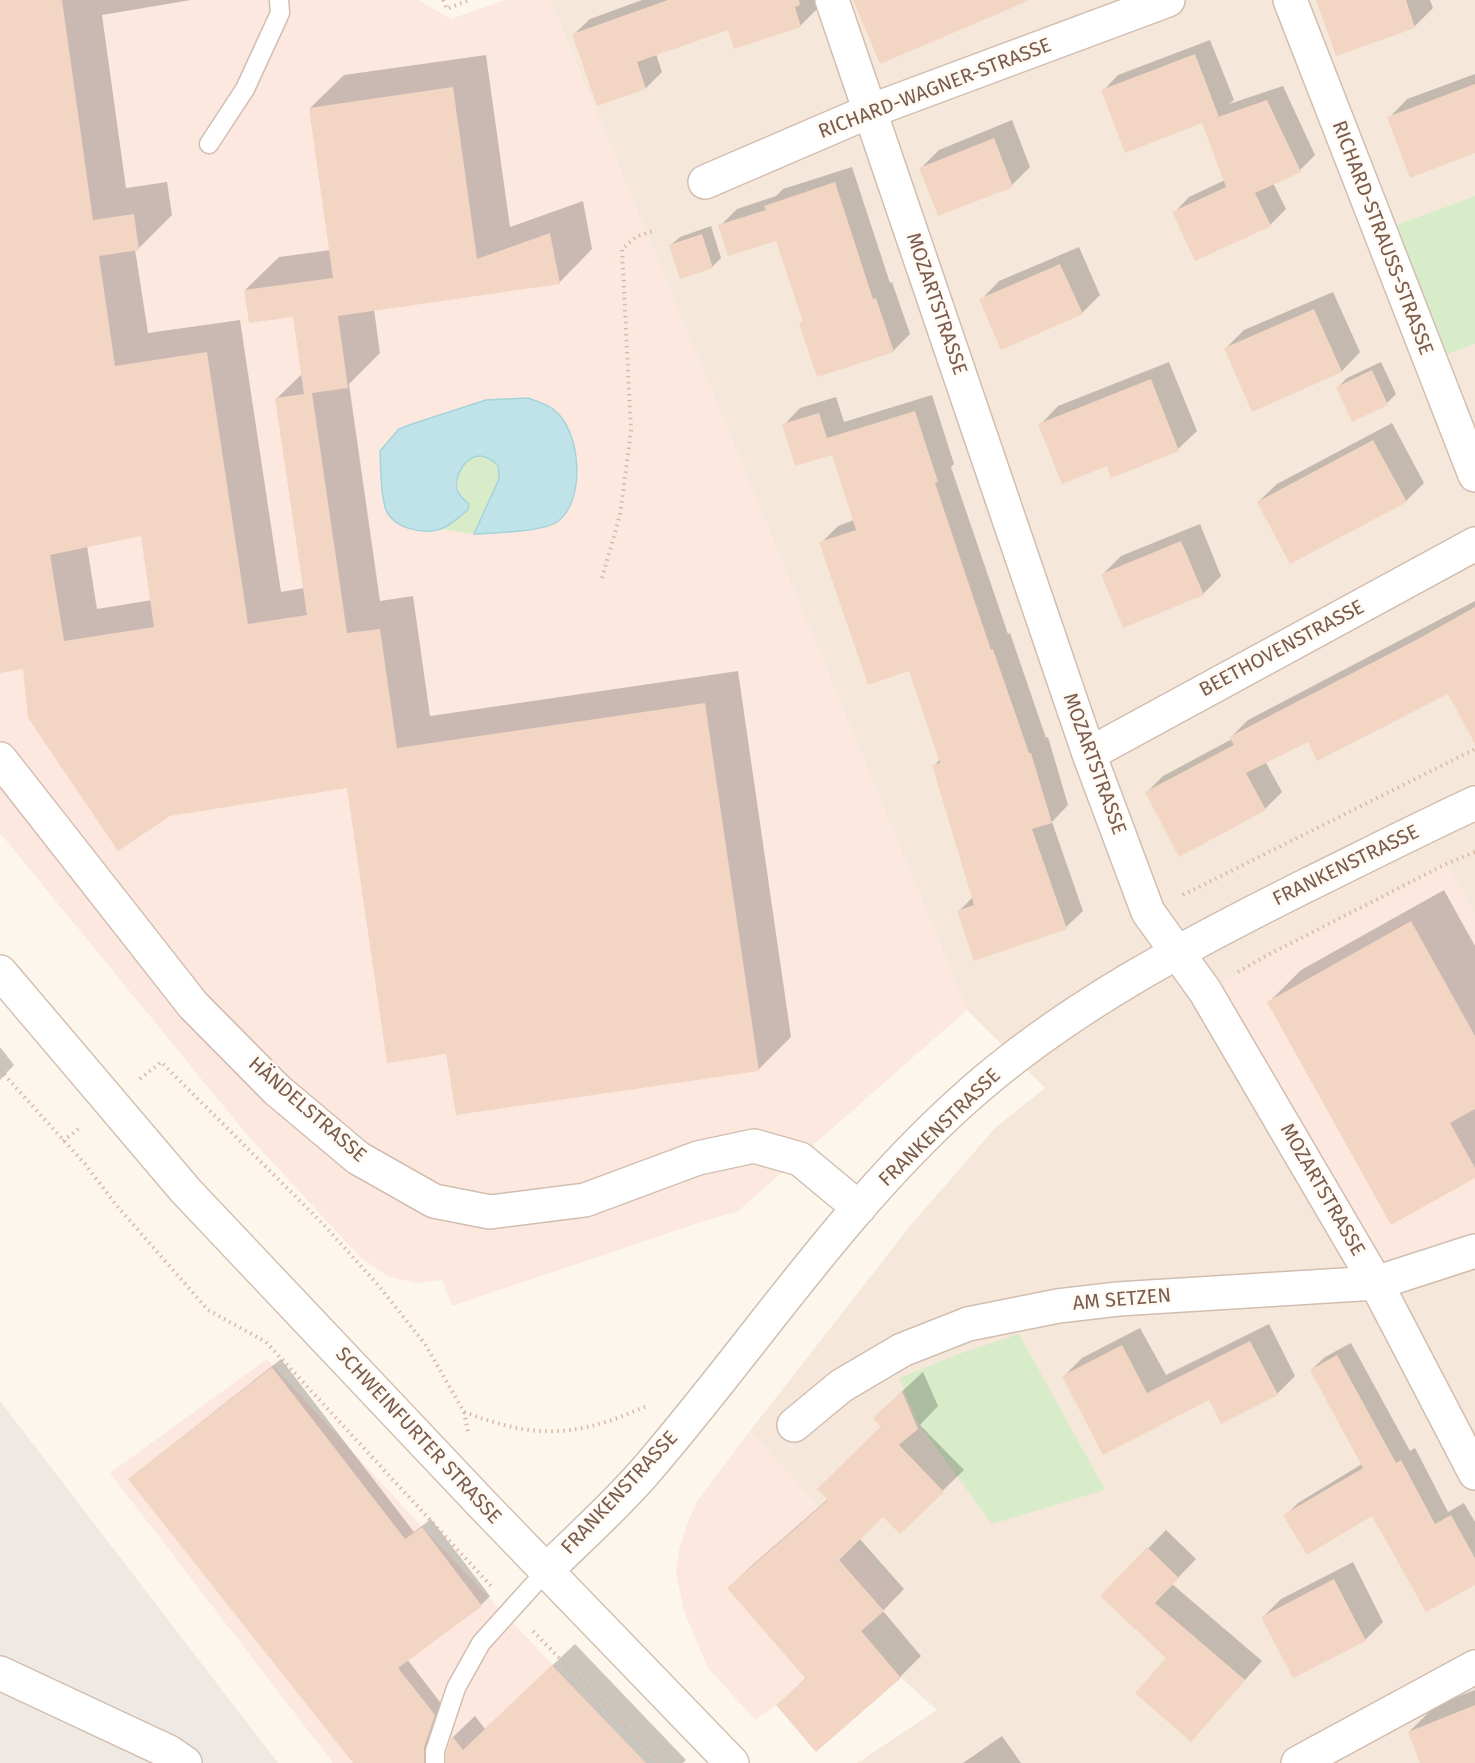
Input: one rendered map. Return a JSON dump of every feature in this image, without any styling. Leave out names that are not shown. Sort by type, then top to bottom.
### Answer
[{"type":"street","name":"MOZARTSTRASSE","points":[[832,0],[1089,754],[1148,912],[1205,991],[1376,1282],[1475,1473]]},
{"type":"street","name":"RICHARD-WAGNER-STRASSE","points":[[705,183],[870,111],[1168,0]]},
{"type":"street","name":"RICHARD-STRAUSS-STRASSE","points":[[1290,0],[1475,475]]},
{"type":"street","name":"BEETHOVENSTRASSE","points":[[1089,754],[1475,544]]},
{"type":"street","name":"HÄNDELSTRASSE","points":[[0,759],[193,1005],[277,1090],[358,1158],[434,1201],[490,1212],[585,1200],[698,1158],[754,1146],[800,1159],[859,1208]]},
{"type":"street","name":"FRANKENSTRASSE","points":[[546,1571],[640,1477],[859,1208],[923,1138],[962,1101],[1085,1006],[1252,912],[1475,803]]},
{"type":"street","name":"SCHWEINFURTER STRASSE","points":[[0,972],[186,1191],[546,1571],[732,1763]]},
{"type":"street","name":"AM SETZEN","points":[[794,1425],[841,1386],[902,1350],[968,1324],[1058,1306],[1106,1301],[1376,1282],[1475,1251]]},
{"type":"street","points":[[1298,1763],[1349,1751],[1475,1667]]},
{"type":"street","points":[[0,1673],[169,1752],[185,1763]]},
{"type":"lane","points":[[209,144],[245,89],[280,13],[279,0]]},
{"type":"lane","points":[[435,1763],[435,1751],[456,1688],[482,1643],[546,1571]]},
{"type":"path","points":[[443,0],[447,9],[470,0]]},
{"type":"path","points":[[602,578],[620,515],[631,431],[622,249],[636,237],[653,231]]},
{"type":"path","points":[[1148,912],[1475,749]]},
{"type":"path","points":[[1205,991],[1264,957],[1444,865],[1475,852]]},
{"type":"path","points":[[63,1141],[161,1062],[324,1226],[378,1285],[425,1344],[464,1412],[519,1430],[551,1433],[573,1431],[609,1421],[651,1405]]},
{"type":"path","points":[[0,1070],[208,1310],[266,1342],[512,1608],[661,1763]]},
{"type":"shaded area","points":[[0,0],[418,0],[451,19],[505,0],[550,0],[967,1010],[737,1212],[713,1218],[452,1306],[442,1280],[415,1283],[387,1276],[360,1257],[248,1136],[0,833]]},
{"type":"shaded area","points":[[550,0],[1475,0],[1475,196],[1393,226],[1440,357],[1475,344],[1475,915],[1447,865],[1475,1249],[1475,1763],[857,1763],[937,1710],[901,1678],[861,1631],[902,1591],[820,1509],[750,1431],[910,1226],[995,1128],[1045,1088],[967,1010]]},
{"type":"shaded area","points":[[1447,865],[1475,915],[1475,1249],[1377,1280],[1202,995],[1265,957]]},
{"type":"shaded area","points":[[267,1359],[422,1527],[646,1763],[333,1763],[110,1473]]},
{"type":"shaded area","points":[[0,1401],[278,1763],[0,1763]]},
{"type":"shaded area","points":[[750,1431],[820,1509],[902,1591],[884,1611],[776,1705],[755,1720],[708,1668],[684,1611],[676,1572],[679,1550],[696,1503]]},
{"type":"green space","points":[[1475,196],[1475,344],[1440,357],[1393,226]]},
{"type":"green space","points":[[480,456],[489,458],[498,465],[499,479],[474,534],[441,529],[456,520],[469,504],[460,490],[458,476],[465,464]]},
{"type":"green space","points":[[1019,1334],[1105,1490],[992,1524],[918,1423],[899,1378],[959,1354]]},
{"type":"water","points":[[528,398],[550,407],[563,419],[575,449],[577,466],[573,499],[557,522],[529,530],[474,534],[499,479],[498,465],[480,456],[470,459],[459,472],[457,489],[469,504],[468,510],[448,525],[433,531],[417,530],[400,525],[388,514],[382,493],[380,451],[399,429],[486,400]]},
{"type":"building","points":[[0,0],[62,0],[93,220],[134,214],[139,250],[99,256],[115,366],[207,352],[248,624],[307,615],[275,398],[304,394],[293,317],[249,323],[244,290],[333,278],[309,108],[453,87],[477,259],[550,233],[560,284],[338,316],[348,388],[312,393],[347,633],[380,629],[397,748],[705,703],[759,1071],[456,1115],[446,1054],[387,1063],[347,788],[170,816],[118,851],[28,718],[23,669],[0,673]],"holes":[[[141,536],[154,627],[64,641],[50,555]]]},
{"type":"building","points":[[668,0],[799,0],[800,5],[795,7],[801,27],[734,49],[728,30],[637,62],[646,89],[597,106],[572,34]]},
{"type":"building","points":[[853,0],[1028,0],[1028,1],[880,64]]},
{"type":"building","points":[[1316,0],[1406,0],[1415,28],[1336,56]]},
{"type":"building","points":[[1195,54],[1219,117],[1267,100],[1301,172],[1255,193],[1271,226],[1195,261],[1172,212],[1226,187],[1202,123],[1125,153],[1101,90]]},
{"type":"building","points":[[1475,84],[1475,153],[1410,178],[1387,117]]},
{"type":"building","points":[[994,138],[1013,187],[938,216],[919,168]]},
{"type":"building","points":[[835,182],[873,299],[876,298],[894,352],[817,377],[799,323],[803,322],[776,241],[728,256],[718,225],[766,210],[764,206]]},
{"type":"building","points":[[702,234],[713,268],[680,279],[669,245]]},
{"type":"building","points":[[1060,264],[1083,314],[1001,350],[979,299]]},
{"type":"building","points":[[1314,309],[1342,372],[1252,412],[1224,348]]},
{"type":"building","points":[[1372,370],[1388,405],[1352,422],[1336,387]]},
{"type":"building","points":[[1151,379],[1179,451],[1111,478],[1107,466],[1062,484],[1038,424]]},
{"type":"building","points":[[915,411],[938,482],[935,483],[991,650],[993,649],[1029,753],[1031,753],[1052,823],[1032,829],[1067,929],[974,961],[957,911],[974,905],[932,765],[940,763],[909,671],[868,685],[819,542],[856,530],[832,455],[795,466],[782,424],[819,413],[827,438]]},
{"type":"building","points":[[1373,440],[1407,502],[1290,564],[1257,502]]},
{"type":"building","points":[[1181,541],[1204,595],[1123,628],[1101,574]]},
{"type":"building","points":[[1475,607],[1475,744],[1448,694],[1317,761],[1308,742],[1246,773],[1266,810],[1179,857],[1145,792],[1234,745],[1229,737]]},
{"type":"building","points":[[1411,921],[1475,1036],[1475,1109],[1450,1123],[1475,1168],[1475,1178],[1391,1225],[1267,1002]]},
{"type":"building","points":[[1250,1341],[1278,1395],[1221,1424],[1209,1400],[1103,1455],[1062,1376],[1122,1345],[1147,1393]]},
{"type":"building","points":[[1337,1355],[1396,1463],[1401,1460],[1435,1524],[1451,1515],[1475,1558],[1475,1585],[1426,1612],[1372,1516],[1307,1555],[1283,1515],[1363,1468],[1310,1370]]},
{"type":"building","points":[[272,1367],[405,1539],[422,1527],[482,1606],[398,1668],[435,1715],[424,1747],[424,1763],[353,1763],[128,1479]]},
{"type":"building","points":[[902,1391],[918,1429],[899,1445],[944,1492],[900,1534],[883,1517],[839,1560],[884,1611],[861,1631],[901,1678],[816,1752],[776,1705],[806,1679],[727,1588],[828,1500],[817,1489],[880,1427],[883,1429],[873,1418]]},
{"type":"building","points":[[1147,1547],[1179,1578],[1155,1603],[1245,1680],[1191,1742],[1135,1693],[1166,1658],[1100,1596]]},
{"type":"building","points":[[1334,1579],[1366,1641],[1293,1678],[1261,1617]]},
{"type":"building","points":[[552,1665],[646,1763],[446,1763],[446,1753],[452,1736],[463,1750]]},
{"type":"building","points":[[1475,1705],[1475,1763],[1420,1763],[1408,1732]]}]
